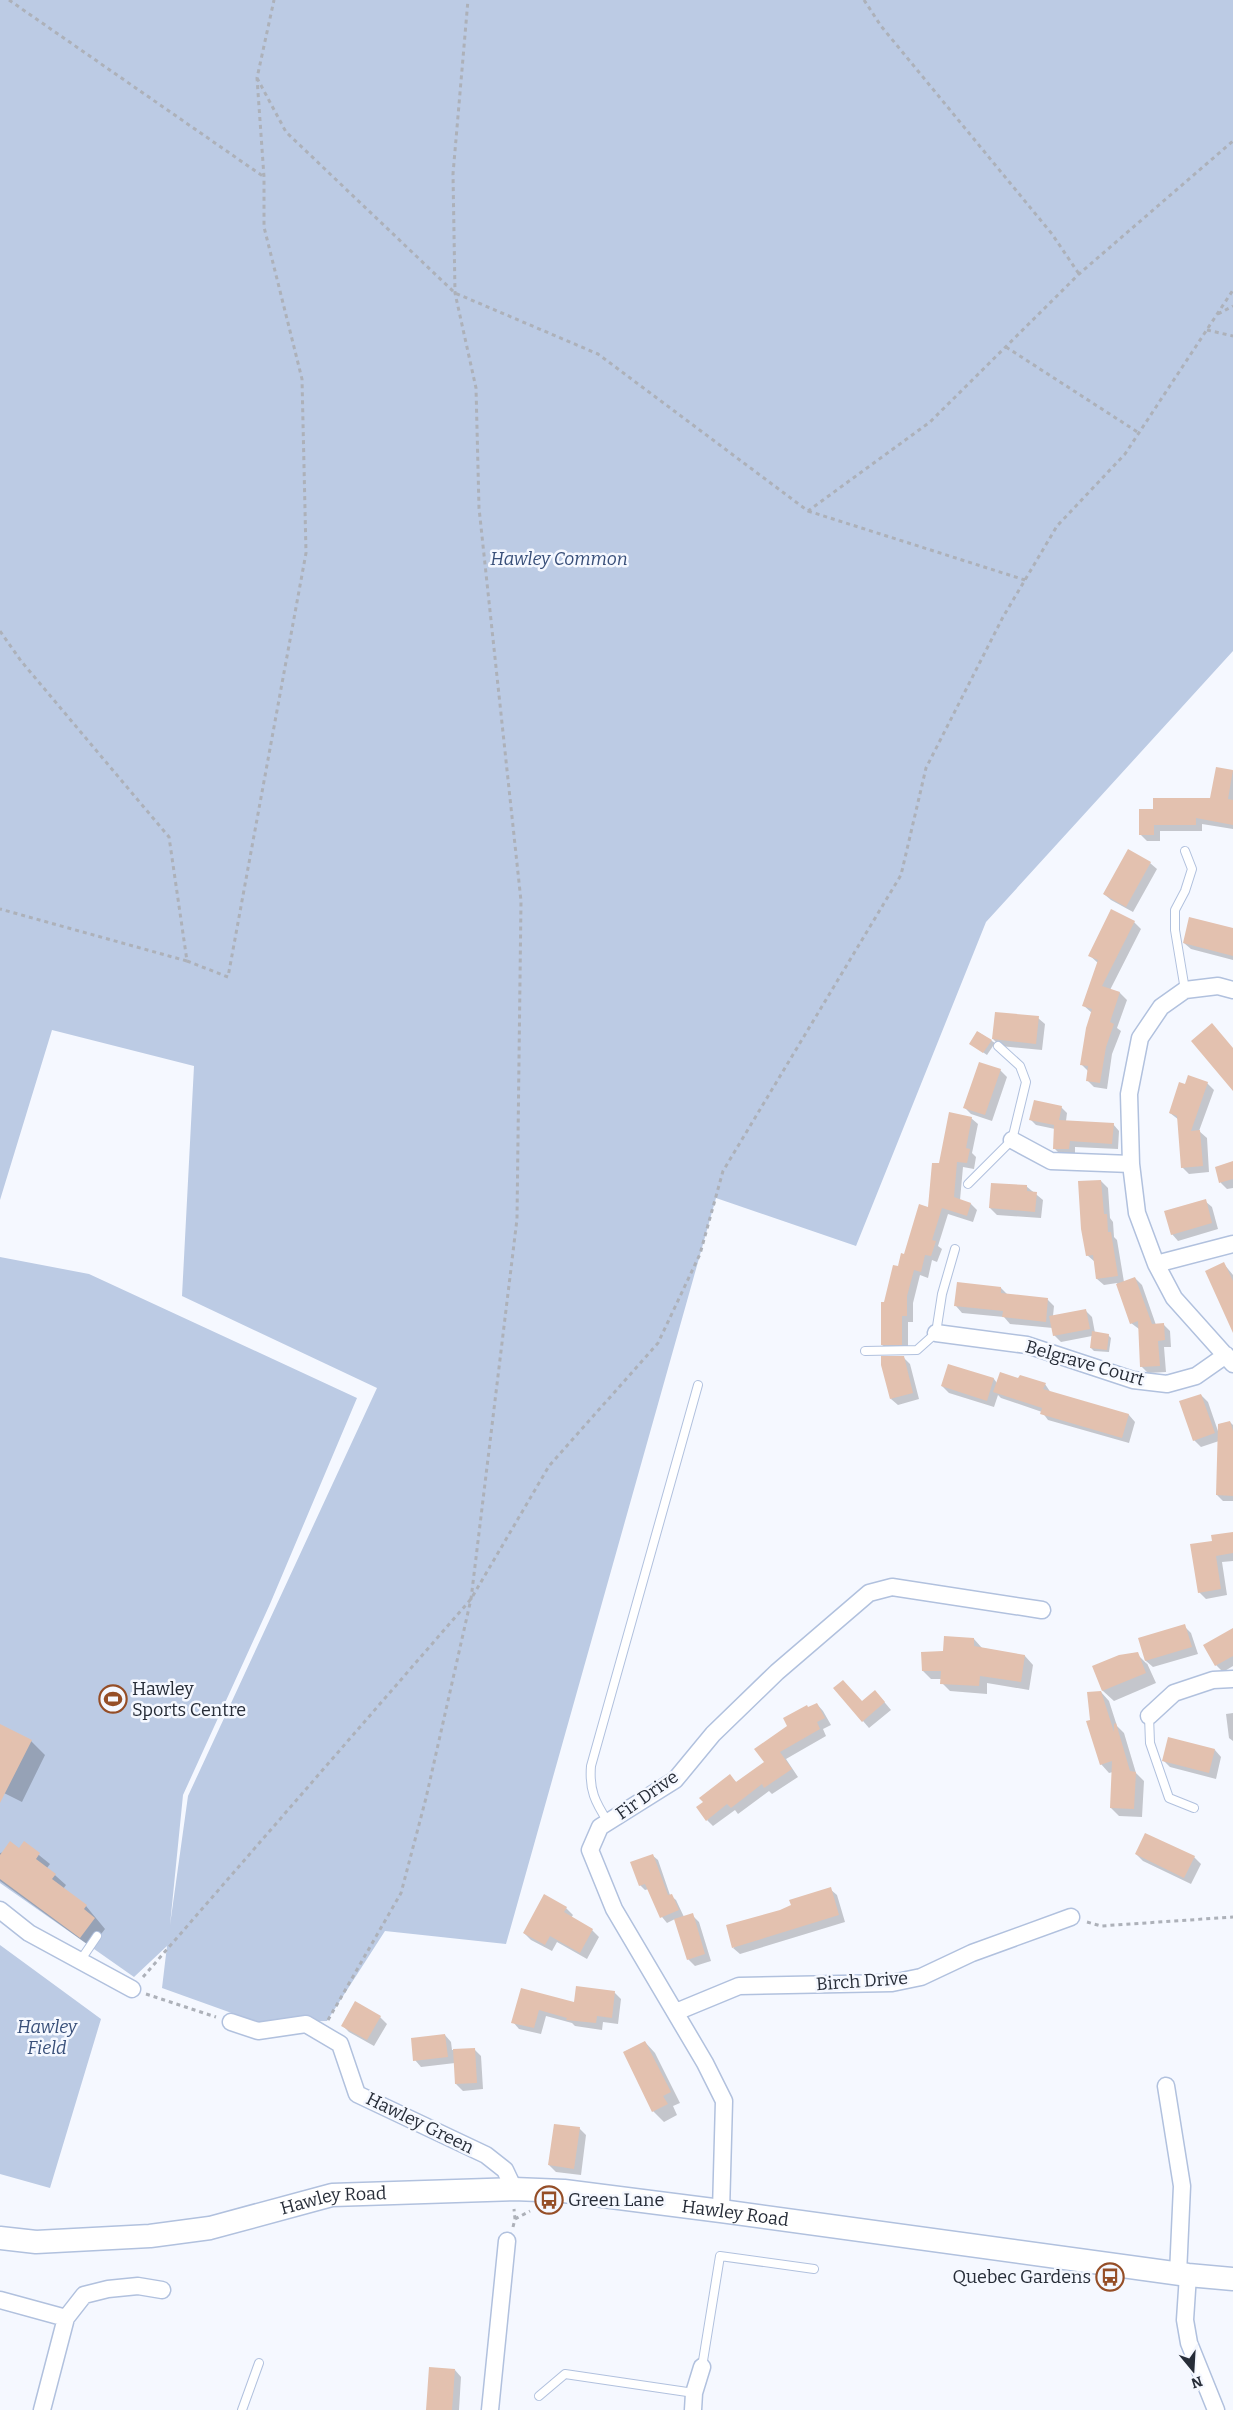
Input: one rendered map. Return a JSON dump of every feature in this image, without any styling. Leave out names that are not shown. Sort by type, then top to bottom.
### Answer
[{"type":"main road","name":"Hawley Road","points":[[0,2238],[36,2242],[150,2236],[210,2228],[332,2195],[514,2188],[564,2191],[1183,2274],[1233,2279]]},
{"type":"street","points":[[1230,1360],[1174,1298],[1156,1264],[1137,1213],[1131,1164],[1130,1094],[1140,1038],[1161,1007],[1185,990],[1218,986],[1233,990]]},
{"type":"street","points":[[1012,1140],[1051,1161],[1131,1164]]},
{"type":"street","points":[[1156,1264],[1233,1244]]},
{"type":"street","name":"Belgrave Court","points":[[936,1333],[1027,1345],[1133,1380],[1167,1384],[1196,1376],[1230,1360]]},
{"type":"street","name":"Fir Drive","points":[[721,2211],[724,2101],[706,2063],[614,1909],[590,1850],[600,1827],[675,1780],[713,1734],[777,1672],[869,1593],[892,1587],[1042,1610]]},
{"type":"street","points":[[1148,1716],[1174,1692],[1212,1680],[1233,1679]]},
{"type":"street","points":[[0,1910],[29,1933],[132,1989]]},
{"type":"street","name":"Birch Drive","points":[[676,2012],[739,1986],[892,1982],[922,1977],[972,1953],[1072,1917]]},
{"type":"street","name":"Hawley Green","points":[[231,2022],[258,2031],[306,2024],[324,2034],[340,2044],[357,2094],[486,2155],[505,2170],[514,2188]]},
{"type":"street","points":[[1166,2086],[1182,2186],[1185,2320],[1189,2343],[1216,2410]]},
{"type":"street","points":[[490,2410],[507,2241]]},
{"type":"street","points":[[42,2410],[66,2318],[84,2295],[108,2289],[138,2286],[162,2290]]},
{"type":"street","points":[[0,2300],[66,2318]]},
{"type":"street","points":[[693,2410],[694,2393],[702,2367]]},
{"type":"lane","points":[[1185,851],[1192,869],[1185,891],[1175,910],[1175,930],[1185,990]]},
{"type":"lane","points":[[968,1184],[1012,1140],[1026,1082],[1020,1066],[998,1046]]},
{"type":"lane","points":[[865,1351],[917,1350],[936,1333],[942,1294],[955,1249]]},
{"type":"lane","points":[[608,1822],[593,1796],[590,1782],[591,1766],[698,1385]]},
{"type":"lane","points":[[1148,1716],[1150,1743],[1169,1798],[1194,1808]]},
{"type":"lane","points":[[80,1961],[97,1936]]},
{"type":"lane","points":[[702,2367],[720,2256],[814,2269]]},
{"type":"lane","points":[[242,2410],[260,2363]]},
{"type":"lane","points":[[539,2396],[565,2374],[694,2393]]},
{"type":"path","points":[[9,0],[264,177]]},
{"type":"path","points":[[0,909],[187,961],[228,977],[306,553],[302,379],[264,227],[264,177],[257,78],[274,0]]},
{"type":"path","points":[[324,2034],[327,2021],[401,1893],[426,1798],[470,1600],[517,1219],[521,901],[479,508],[476,388],[455,293],[453,174],[468,0]]},
{"type":"path","points":[[864,0],[882,26],[1052,234],[1079,274]]},
{"type":"path","points":[[257,78],[286,132],[455,293],[598,354],[808,511],[1025,580]]},
{"type":"path","points":[[808,511],[930,422],[1079,274],[1233,140]]},
{"type":"path","points":[[231,2022],[132,1989],[470,1600],[549,1466],[658,1343],[700,1254],[723,1171],[901,876],[926,768],[1003,617],[1057,526],[1125,454],[1233,290]]},
{"type":"path","points":[[1217,315],[1233,306]]},
{"type":"path","points":[[1207,330],[1233,336]]},
{"type":"path","points":[[1006,347],[1139,433]]},
{"type":"path","points":[[0,631],[21,661],[169,838],[187,961]]},
{"type":"path","points":[[1072,1917],[1101,1926],[1233,1917]]},
{"type":"green space","name":"Hawley Common","points":[[0,0],[1233,0],[1233,651],[986,922],[856,1246],[716,1198],[506,1944],[385,1931],[327,2021],[257,2022],[162,1988],[167,1946],[134,1977],[0,1883],[0,1257],[89,1274],[357,1398],[270,1604],[183,1795],[170,1925],[188,1796],[377,1388],[182,1296],[194,1066],[52,1030],[0,1200]]},
{"type":"green space","name":"Hawley Field","points":[[0,1945],[101,2019],[50,2188],[0,2174]]},
{"type":"building","points":[[1216,767],[1233,770],[1228,799],[1233,800],[1233,825],[1196,818],[1196,825],[1154,825],[1154,835],[1139,835],[1139,809],[1153,809],[1153,798],[1210,798]]},
{"type":"building","points":[[1128,849],[1151,862],[1126,907],[1103,894]]},
{"type":"building","points":[[1111,909],[1135,921],[1102,986],[1120,992],[1110,1022],[1114,1024],[1106,1047],[1100,1083],[1086,1081],[1088,1066],[1080,1065],[1086,1028],[1092,1009],[1082,1006],[1098,960],[1088,956]]},
{"type":"building","points":[[1189,917],[1233,928],[1233,956],[1183,943]]},
{"type":"building","points":[[995,1012],[1039,1016],[1036,1044],[992,1039]]},
{"type":"building","points":[[1212,1023],[1233,1048],[1233,1091],[1191,1041]]},
{"type":"building","points":[[977,1031],[992,1040],[983,1053],[969,1044]]},
{"type":"building","points":[[979,1062],[1001,1069],[985,1115],[963,1108]]},
{"type":"building","points":[[1188,1075],[1208,1082],[1191,1131],[1200,1130],[1203,1166],[1181,1168],[1177,1116],[1169,1113],[1179,1082],[1185,1084]]},
{"type":"building","points":[[1034,1100],[1062,1106],[1059,1120],[1114,1123],[1112,1144],[1070,1141],[1069,1149],[1053,1149],[1054,1125],[1029,1120]]},
{"type":"building","points":[[949,1112],[972,1117],[966,1148],[970,1149],[967,1163],[957,1162],[954,1197],[971,1203],[967,1216],[942,1208],[932,1240],[936,1241],[931,1256],[925,1255],[921,1272],[914,1270],[907,1296],[907,1316],[902,1316],[902,1345],[881,1345],[881,1302],[884,1302],[893,1265],[898,1266],[901,1253],[904,1254],[919,1204],[928,1207],[932,1163],[939,1163]]},
{"type":"building","points":[[1233,1161],[1233,1179],[1219,1183],[1215,1167]]},
{"type":"building","points":[[1101,1180],[1104,1214],[1107,1214],[1108,1232],[1111,1232],[1118,1276],[1096,1279],[1093,1255],[1086,1256],[1081,1229],[1078,1181]]},
{"type":"building","points":[[991,1183],[1027,1185],[1027,1191],[1037,1192],[1035,1212],[989,1208]]},
{"type":"building","points":[[1206,1199],[1212,1223],[1171,1235],[1164,1211]]},
{"type":"building","points":[[1224,1262],[1233,1281],[1233,1333],[1205,1271]]},
{"type":"building","points":[[1135,1277],[1152,1324],[1164,1323],[1165,1340],[1158,1341],[1160,1366],[1140,1367],[1138,1321],[1130,1324],[1116,1284]]},
{"type":"building","points":[[957,1282],[1001,1287],[1001,1293],[1048,1298],[1046,1322],[1002,1317],[1003,1311],[954,1306]]},
{"type":"building","points":[[1086,1309],[1090,1329],[1053,1336],[1049,1316]]},
{"type":"building","points":[[1092,1331],[1109,1334],[1107,1350],[1090,1348]]},
{"type":"building","points":[[881,1356],[904,1356],[913,1393],[890,1399],[881,1365]]},
{"type":"building","points":[[948,1364],[994,1378],[987,1401],[941,1386]]},
{"type":"building","points":[[1000,1372],[1018,1378],[1020,1375],[1046,1383],[1043,1389],[1129,1414],[1122,1438],[1040,1414],[1042,1408],[993,1392]]},
{"type":"building","points":[[1201,1394],[1215,1433],[1193,1441],[1179,1401]]},
{"type":"building","points":[[1230,1421],[1233,1431],[1233,1496],[1216,1495],[1218,1424]]},
{"type":"building","points":[[1233,1532],[1233,1553],[1216,1556],[1221,1589],[1198,1593],[1190,1544],[1212,1541],[1211,1535]]},
{"type":"building","points":[[1185,1624],[1192,1647],[1145,1661],[1138,1638]]},
{"type":"building","points":[[1233,1628],[1233,1656],[1215,1666],[1203,1645]]},
{"type":"building","points":[[944,1636],[974,1638],[974,1646],[1025,1655],[1021,1682],[980,1676],[979,1686],[940,1684],[941,1671],[922,1671],[921,1652],[943,1651]]},
{"type":"building","points":[[1138,1652],[1146,1673],[1102,1691],[1092,1666],[1119,1655]]},
{"type":"building","points":[[843,1680],[862,1701],[875,1690],[885,1702],[862,1722],[833,1688]]},
{"type":"building","points":[[1101,1691],[1114,1732],[1114,1724],[1116,1723],[1130,1771],[1136,1772],[1134,1809],[1110,1808],[1112,1761],[1100,1765],[1086,1721],[1090,1720],[1087,1692]]},
{"type":"building","points":[[817,1703],[825,1718],[817,1722],[820,1729],[780,1752],[792,1769],[764,1788],[762,1784],[731,1808],[727,1804],[706,1821],[696,1807],[703,1802],[699,1798],[730,1774],[736,1782],[764,1762],[754,1749],[787,1726],[783,1718],[807,1705],[808,1707]]},
{"type":"building","points":[[0,1724],[32,1740],[0,1803]]},
{"type":"building","points":[[1168,1737],[1215,1749],[1209,1773],[1162,1761]]},
{"type":"building","points":[[1145,1833],[1195,1856],[1184,1878],[1135,1854]]},
{"type":"building","points":[[10,1841],[19,1848],[24,1841],[40,1853],[36,1859],[56,1874],[52,1879],[87,1905],[84,1909],[95,1918],[80,1938],[0,1879],[0,1855]]},
{"type":"building","points":[[653,1854],[668,1895],[672,1894],[679,1910],[660,1918],[645,1884],[639,1886],[630,1862]]},
{"type":"building","points":[[831,1887],[839,1915],[732,1948],[726,1925],[780,1910],[791,1905],[789,1900]]},
{"type":"building","points":[[544,1894],[567,1907],[564,1912],[593,1929],[580,1953],[550,1936],[545,1945],[523,1933]]},
{"type":"building","points":[[693,1913],[705,1954],[687,1960],[674,1919]]},
{"type":"building","points":[[576,1986],[615,1991],[612,2018],[597,2016],[596,2023],[566,2020],[567,2018],[539,2010],[534,2028],[511,2023],[521,1988],[574,2002]]},
{"type":"building","points":[[355,2001],[381,2016],[367,2040],[341,2026]]},
{"type":"building","points":[[445,2034],[448,2057],[413,2061],[411,2038]]},
{"type":"building","points":[[645,2041],[671,2092],[663,2096],[668,2104],[652,2112],[623,2052]]},
{"type":"building","points":[[475,2048],[477,2083],[455,2084],[453,2049]]},
{"type":"building","points":[[554,2124],[580,2127],[574,2169],[548,2165]]},
{"type":"building","points":[[429,2367],[455,2369],[452,2410],[426,2410]]},
{"type":"place","name":"Hawley Sports Centre","points":[[113,1699]]},
{"type":"place","name":"Green Lane","points":[[549,2200]]},
{"type":"place","name":"Quebec Gardens","points":[[1110,2277]]}]
